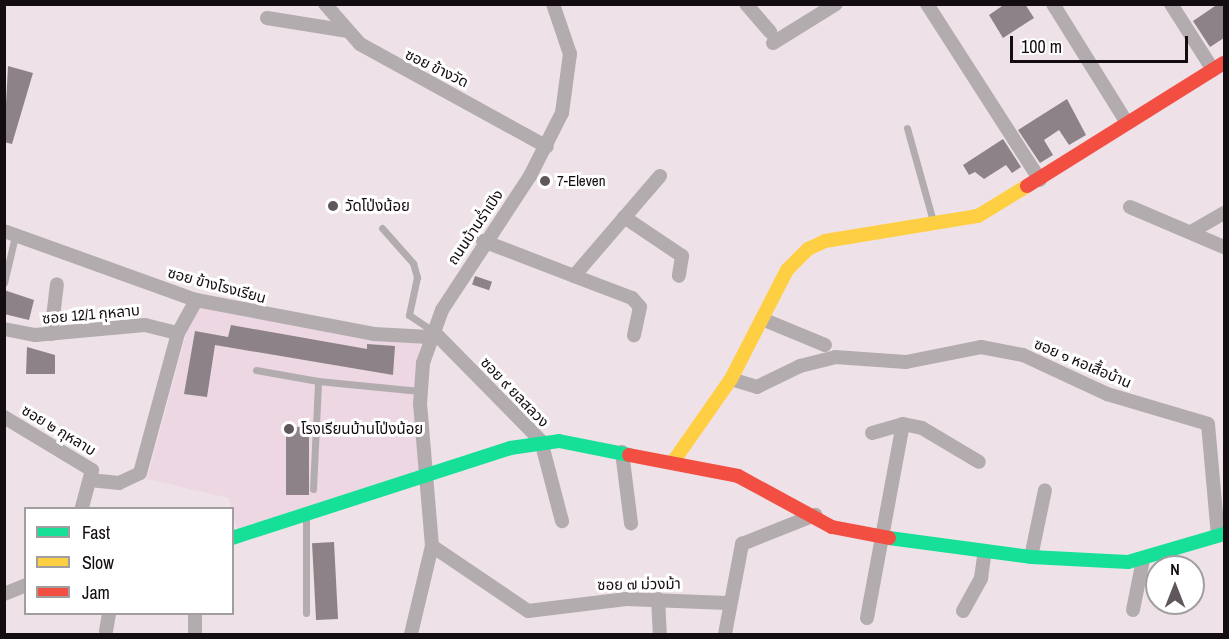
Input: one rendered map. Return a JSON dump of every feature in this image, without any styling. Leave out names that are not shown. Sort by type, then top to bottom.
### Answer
[{"type":"street","name":"ซอย ข้างวัด","points":[[325,4],[348,31],[410,75],[547,147]]},
{"type":"street","name":"ถนนบ้านร่ำเปิง","points":[[411,634],[432,546],[420,391],[431,334],[483,241],[547,147],[571,70],[553,4]]},
{"type":"street","points":[[746,4],[772,38],[836,4]]},
{"type":"street","points":[[927,4],[1040,180]]},
{"type":"street","points":[[1053,4],[1127,123]]},
{"type":"street","points":[[673,462],[731,379],[787,270],[808,249],[825,241],[935,228],[978,216],[1040,180],[1219,66],[1171,4]]},
{"type":"street","points":[[267,18],[348,31]]},
{"type":"street","points":[[574,276],[660,176]]},
{"type":"street","points":[[1130,207],[1224,246]]},
{"type":"street","points":[[1191,232],[1224,213]]},
{"type":"street","points":[[624,218],[682,256],[679,276]]},
{"type":"street","name":"ซอย ข้างโรงเรียน","points":[[10,233],[196,300],[374,334],[431,334]]},
{"type":"street","points":[[483,241],[632,298],[640,307],[634,336]]},
{"type":"street","points":[[51,334],[57,284]]},
{"type":"street","points":[[90,480],[119,483],[140,473],[178,333],[196,300]]},
{"type":"street","points":[[762,319],[825,345]]},
{"type":"street","name":"ซอย 12/1 กุหลาบ","points":[[4,329],[51,334],[145,325],[178,333]]},
{"type":"street","name":"ซอย ๙ ยลสลวง","points":[[431,334],[541,441],[562,521]]},
{"type":"street","name":"ซอย ๑ หอเสื้อบ้าน","points":[[731,379],[758,387],[800,366],[835,357],[906,362],[981,347],[1023,355],[1107,394],[1208,424],[1221,535]]},
{"type":"street","name":"ซอย ๒ กุหลาบ","points":[[4,417],[92,470],[82,507]]},
{"type":"street","points":[[872,433],[903,424],[922,428],[979,462]]},
{"type":"street","points":[[867,618],[878,536],[903,424]]},
{"type":"street","points":[[234,537],[541,441],[622,452],[738,476],[832,526],[878,536],[985,551],[1031,557],[1143,560],[1221,535]]},
{"type":"street","points":[[622,452],[631,523]]},
{"type":"street","points":[[1031,557],[1045,490]]},
{"type":"street","points":[[725,634],[727,603],[742,544],[815,515]]},
{"type":"street","name":"ซอย ๗ ม่วงม้า","points":[[432,546],[528,611],[658,599],[727,603]]},
{"type":"street","points":[[963,611],[981,578],[985,551]]},
{"type":"street","points":[[1133,610],[1143,560]]},
{"type":"street","points":[[6,597],[24,586]]},
{"type":"street","points":[[658,599],[660,634]]},
{"type":"street","points":[[106,631],[109,615]]},
{"type":"street","points":[[195,615],[195,634]]},
{"type":"lane","points":[[907,128],[935,228]]},
{"type":"lane","points":[[382,228],[413,263],[417,277],[409,315],[431,334]]},
{"type":"lane","points":[[4,283],[10,233]]},
{"type":"lane","points":[[256,370],[318,381],[420,391]]},
{"type":"lane","points":[[313,489],[318,381]]},
{"type":"lane","points":[[306,513],[306,613]]},
{"type":"shaded area","name":"โรงเรียนบ้านโป่งน้อย","points":[[194,305],[421,341],[414,387],[419,471],[237,529],[234,507],[231,507],[229,498],[147,479]]},
{"type":"building","points":[[1005,4],[1025,4],[1034,18],[1003,38],[989,15]]},
{"type":"building","points":[[1218,4],[1224,4],[1224,38],[1210,47],[1193,21]]},
{"type":"building","points":[[8,66],[33,73],[12,144],[4,142]]},
{"type":"building","points":[[1067,99],[1086,135],[1069,145],[1059,130],[1044,140],[1053,155],[1040,163],[1018,130]]},
{"type":"building","points":[[1003,139],[1021,167],[1012,173],[1006,165],[984,179],[975,172],[969,175],[963,165]]},
{"type":"building","points":[[475,276],[492,282],[489,290],[472,285]]},
{"type":"building","points":[[4,290],[34,300],[29,320],[4,314]]},
{"type":"building","points":[[231,325],[367,349],[367,344],[395,346],[393,375],[215,345],[207,397],[184,394],[195,331],[228,337]]},
{"type":"building","points":[[27,347],[55,355],[55,374],[26,374]]},
{"type":"building","points":[[286,427],[309,427],[309,495],[286,495]]},
{"type":"building","points":[[334,542],[338,619],[316,620],[312,543]]},
{"type":"traffic: fast","points":[[234,537],[510,448],[559,441],[629,455]]},
{"type":"traffic: fast","points":[[889,538],[1031,557],[1128,562],[1224,534]]},
{"type":"traffic: slow","points":[[673,462],[731,379],[787,270],[808,249],[825,241],[978,216],[1027,186]]},
{"type":"traffic: jam","points":[[1027,186],[1224,63]]},
{"type":"traffic: jam","points":[[629,455],[738,476],[832,527],[889,538]]},
{"type":"place","name":"7-Eleven","points":[[545,181]]},
{"type":"place","name":"วัดโป่งน้อย","points":[[333,206]]},
{"type":"place","name":"โรงเรียนบ้านโป่งน้อย","points":[[289,429]]}]
